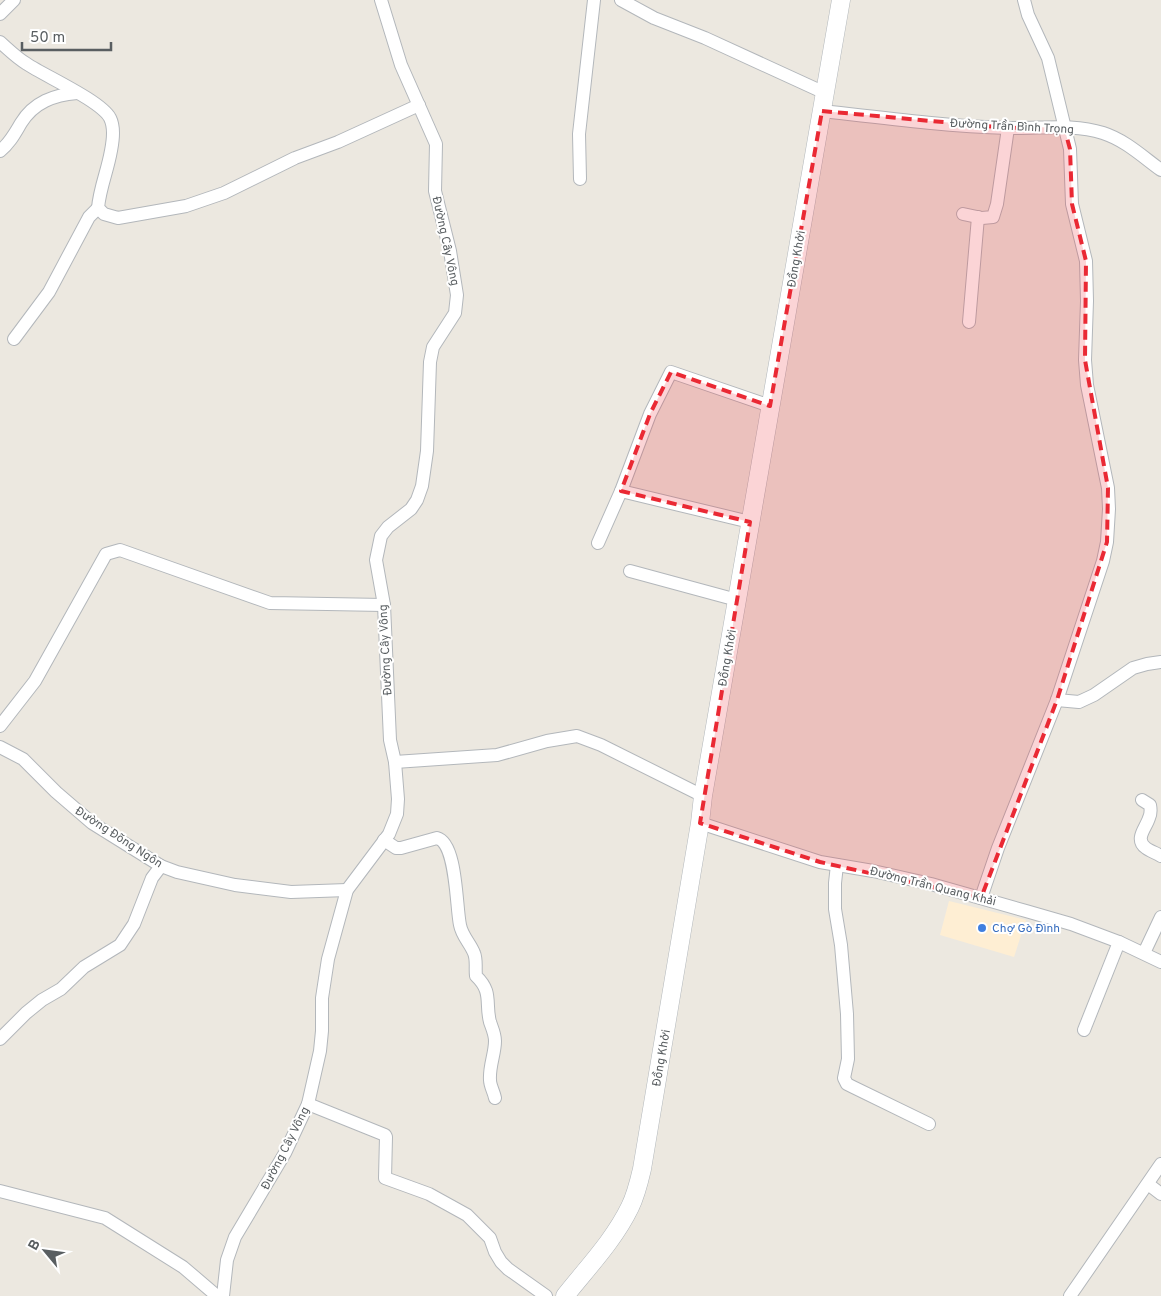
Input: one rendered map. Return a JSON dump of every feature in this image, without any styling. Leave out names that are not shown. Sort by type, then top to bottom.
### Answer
[{"type":"main road","name":"Đồng Khởi","points":[[566,1296],[602,1250],[629,1208],[636,1192],[642,1169],[703,796],[841,0]]},
{"type":"street","points":[[0,14],[14,0]]},
{"type":"street","name":"Đường Cây Vông","points":[[223,1296],[227,1260],[235,1237],[285,1153],[308,1104],[320,1051],[322,998],[328,959],[347,890],[384,840],[393,826],[397,814],[398,799],[395,762],[390,740],[384,605],[376,560],[377,548],[381,536],[388,527],[411,509],[417,500],[422,486],[427,451],[430,362],[433,348],[455,313],[457,295],[450,251],[435,191],[436,144],[394,46],[382,0]]},
{"type":"street","points":[[580,179],[579,134],[594,0]]},
{"type":"street","points":[[621,0],[654,18],[713,42],[825,93]]},
{"type":"street","points":[[981,898],[998,848],[1057,700],[1103,560],[1107,542],[1110,509],[1108,488],[1087,385],[1085,360],[1086,261],[1072,204],[1070,148],[1048,58],[1028,14],[1024,0]]},
{"type":"street","points":[[0,42],[27,64],[100,108],[110,117],[112,141],[102,181],[98,208],[90,217],[49,292],[14,339]]},
{"type":"street","points":[[0,151],[23,120],[39,103],[62,95],[77,93]]},
{"type":"street","points":[[98,208],[111,217],[118,218],[186,206],[224,193],[288,161],[338,142],[419,105]]},
{"type":"street","name":"Đường Trần Bình Trọng","points":[[822,111],[903,120],[1008,128],[1064,126],[1103,133],[1118,140],[1161,170]]},
{"type":"street","points":[[963,214],[993,217],[997,204],[1008,128]]},
{"type":"street","points":[[969,322],[978,217]]},
{"type":"street","points":[[598,543],[622,491],[650,414],[671,372],[770,406]]},
{"type":"street","points":[[622,491],[750,522]]},
{"type":"street","points":[[0,726],[35,681],[106,554],[120,550],[270,603],[384,605]]},
{"type":"street","points":[[630,571],[737,600]]},
{"type":"street","points":[[1057,700],[1079,702],[1094,696],[1133,668],[1161,662]]},
{"type":"street","points":[[395,762],[497,755],[547,741],[577,736],[601,745],[671,782],[703,796]]},
{"type":"street","name":"Đường Đõng Ngôn","points":[[0,747],[23,759],[56,792],[92,823],[161,866],[177,872],[234,885],[291,892],[347,890]]},
{"type":"street","points":[[1142,800],[1150,805],[1151,810],[1149,819],[1140,835],[1142,844],[1161,856]]},
{"type":"street","name":"Đường Trần Quang Khải","points":[[700,823],[802,856],[837,865],[873,870],[1072,924],[1119,942],[1161,962]]},
{"type":"street","points":[[384,840],[396,848],[401,848],[437,838],[445,842],[449,850],[460,925],[463,936],[475,954],[476,976],[485,986],[487,996],[490,1022],[495,1041],[490,1067],[490,1082],[495,1098]]},
{"type":"street","points":[[837,865],[834,883],[835,909],[841,945],[847,1014],[848,1059],[844,1078],[847,1084],[928,1124]]},
{"type":"street","points":[[0,1039],[26,1013],[61,988],[84,967],[120,945],[134,924],[152,878],[161,866]]},
{"type":"street","points":[[1144,953],[1161,917]]},
{"type":"street","points":[[1084,1030],[1119,942]]},
{"type":"street","points":[[308,1104],[385,1135],[386,1178],[429,1194],[467,1215],[490,1238],[495,1252],[508,1269],[546,1296]]},
{"type":"street","points":[[1070,1296],[1161,1164]]},
{"type":"street","points":[[1148,1184],[1161,1194]]},
{"type":"street","points":[[0,1191],[105,1218],[184,1267],[217,1296]]},
{"type":"highlighted area","points":[[822,111],[1008,128],[1064,127],[1070,149],[1072,204],[1086,261],[1085,360],[1108,488],[1107,542],[1057,700],[981,898],[820,862],[700,823],[750,522],[621,491],[650,414],[671,372],[770,406]]},
{"type":"shaded area","name":"Chợ Gò Đình","points":[[949,901],[1026,920],[1014,957],[940,935]]},
{"type":"place","name":"Chợ Gò Đình","points":[[982,928]]}]
